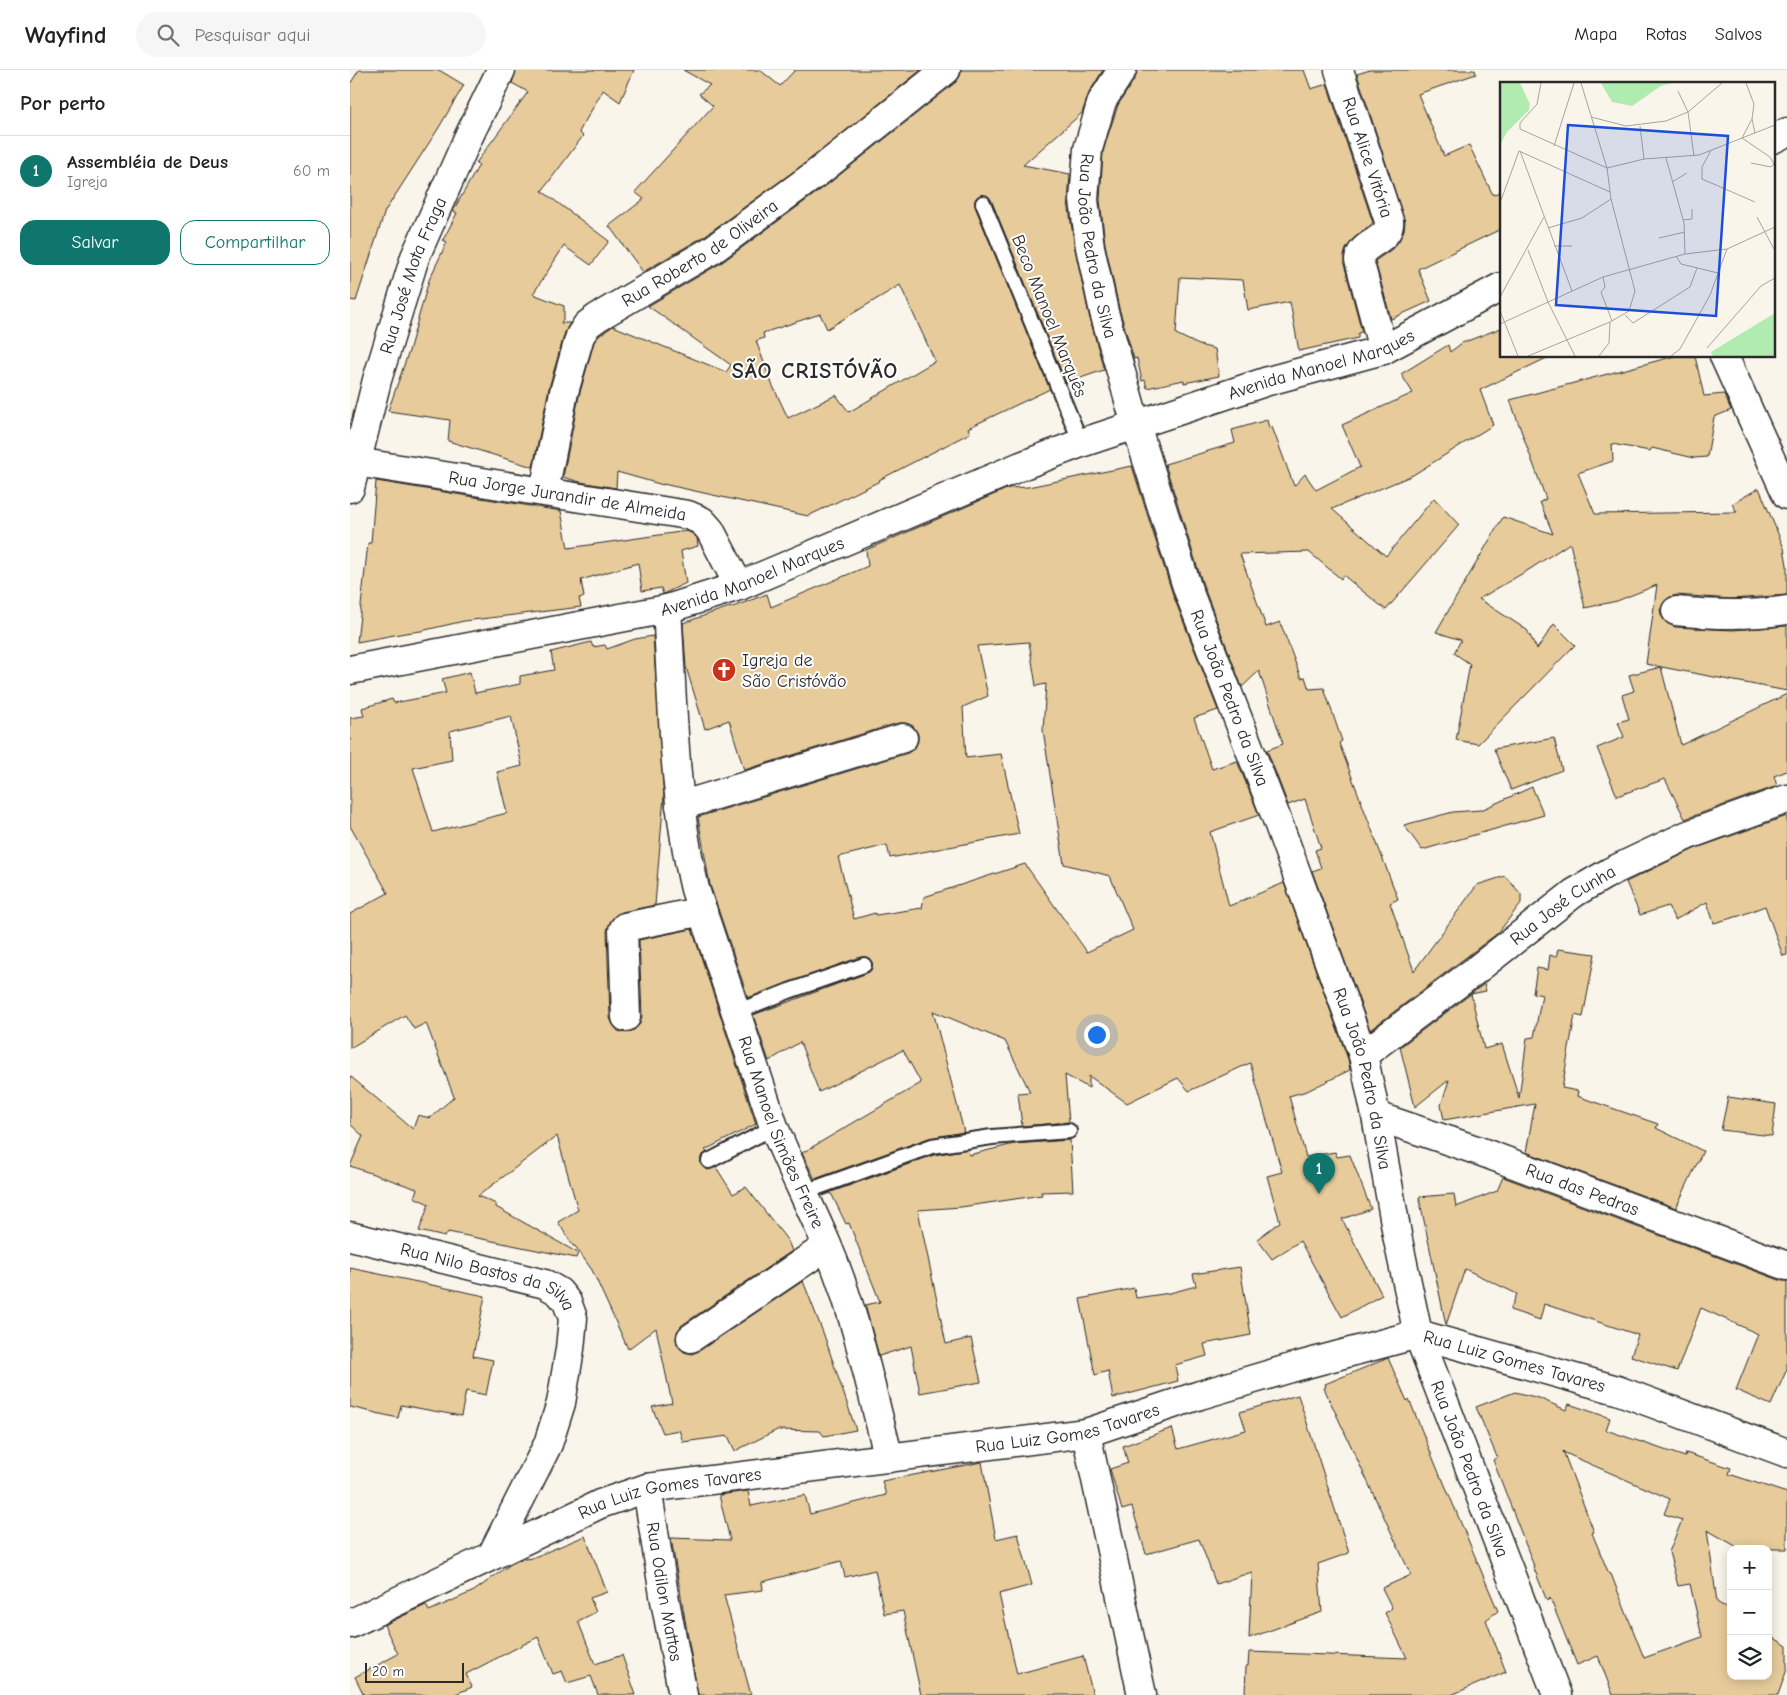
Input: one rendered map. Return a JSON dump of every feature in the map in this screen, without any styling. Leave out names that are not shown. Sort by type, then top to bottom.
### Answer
[{"type":"street","name":"Rua José Mota Fraga","points":[[353,475],[377,380],[415,257],[468,138],[501,70]]},
{"type":"street","name":"Rua Roberto de Oliveira","points":[[544,492],[564,392],[580,336],[587,325],[719,244],[817,173],[946,70]]},
{"type":"street","name":"Rua João Pedro da Silva","points":[[1122,70],[1102,101],[1088,149],[1084,200],[1090,248],[1104,312],[1136,425],[1188,590],[1276,818],[1363,1055],[1418,1334],[1557,1695]]},
{"type":"street","name":"Rua Alice Vitória","points":[[1339,70],[1389,221],[1390,228],[1386,234],[1364,249],[1360,254],[1359,260],[1383,350]]},
{"type":"street","points":[[1774,138],[1787,132]]},
{"type":"street","name":"Avenida Manoel Marques","points":[[350,670],[667,609],[739,586],[1021,466],[1081,444],[1268,381],[1383,350],[1500,288]]},
{"type":"street","points":[[1725,358],[1787,495]]},
{"type":"street","name":"Rua Jorge Jurandir de Almeida","points":[[353,475],[544,492],[688,515],[702,521],[710,530],[739,586]]},
{"type":"street","name":"Rua Manoel Simões Freire","points":[[667,609],[680,806],[686,850],[703,911],[774,1127],[827,1246],[844,1293],[889,1458]]},
{"type":"street","points":[[1676,611],[1720,615],[1770,613],[1787,610]]},
{"type":"street","points":[[680,806],[903,738]]},
{"type":"street","name":"Rua José Cunha","points":[[1363,1055],[1574,893],[1610,872],[1688,835],[1787,798]]},
{"type":"street","points":[[626,1017],[623,930],[625,927],[703,911]]},
{"type":"street","name":"Rua das Pedras","points":[[1376,1116],[1479,1151],[1787,1266]]},
{"type":"street","name":"Rua Nilo Bastos da Silva","points":[[350,1236],[545,1284],[559,1292],[567,1302],[572,1318],[570,1349],[561,1403],[548,1444],[492,1556]]},
{"type":"street","points":[[691,1338],[827,1246]]},
{"type":"street","name":"Rua Luiz Gomes Tavares","points":[[350,1624],[600,1504],[647,1488],[1086,1434],[1200,1395],[1418,1334],[1617,1390],[1787,1453]]},
{"type":"street","points":[[1086,1434],[1142,1695]]},
{"type":"street","name":"Rua Odilon Mattos","points":[[647,1488],[664,1596],[683,1695]]},
{"type":"lane","name":"Beco Manoel Marquês","points":[[983,204],[1081,444]]},
{"type":"lane","points":[[736,1012],[864,965]]},
{"type":"lane","points":[[709,1161],[774,1127]]},
{"type":"lane","points":[[802,1193],[932,1146],[992,1137],[1069,1131]]},
{"type":"building","points":[[359,70],[439,70],[464,85],[385,211],[356,301],[350,300],[350,84]]},
{"type":"building","points":[[516,70],[634,70],[620,102],[603,90],[579,132],[583,136],[542,191],[609,241],[591,265],[564,246],[533,294],[564,306],[564,317],[561,323],[570,323],[565,332],[549,388],[533,467],[448,441],[450,420],[388,411],[409,351],[429,280],[447,242],[443,240],[457,213],[453,211],[479,165],[476,163],[528,92],[512,83]]},
{"type":"building","points":[[683,70],[760,70],[780,86],[795,70],[921,70],[808,161],[703,237],[643,272],[609,226],[644,199],[635,192],[713,106],[699,94],[710,85]]},
{"type":"building","points":[[961,70],[1103,70],[1089,93],[1082,113],[1023,165],[1070,174],[1068,202],[1075,249],[1089,315],[1104,370],[1066,383],[991,200],[988,196],[980,195],[976,198],[975,206],[1050,389],[968,428],[970,433],[880,481],[808,516],[663,485],[617,472],[616,488],[563,477],[579,396],[594,342],[599,336],[613,326],[726,372],[731,365],[648,306],[721,263],[827,185],[956,82]],"holes":[[[900,285],[935,361],[849,412],[836,395],[788,418],[772,384],[756,341],[764,338],[763,333],[820,314],[827,329]]]},
{"type":"building","points":[[1138,70],[1304,70],[1311,89],[1327,84],[1373,223],[1353,239],[1346,249],[1344,256],[1344,264],[1362,332],[1358,333],[1358,338],[1299,351],[1290,302],[1248,310],[1243,280],[1180,277],[1176,334],[1199,345],[1215,349],[1219,376],[1184,383],[1184,380],[1147,388],[1145,380],[1142,381],[1137,358],[1134,359],[1119,308],[1105,244],[1100,200],[1103,152],[1118,105]]},
{"type":"building","points":[[1370,70],[1475,70],[1476,74],[1418,94],[1444,156],[1469,145],[1493,195],[1500,192],[1500,229],[1418,269],[1431,301],[1391,319],[1375,261],[1392,249],[1399,241],[1405,222],[1357,74]]},
{"type":"building","points":[[1500,328],[1500,358],[1547,358],[1480,390],[1493,425],[1413,475],[1332,509],[1386,556],[1434,498],[1459,525],[1386,610],[1343,575],[1341,579],[1309,552],[1240,554],[1266,627],[1280,622],[1301,678],[1305,677],[1309,689],[1324,688],[1342,741],[1339,743],[1398,899],[1390,903],[1414,971],[1477,885],[1505,876],[1521,894],[1521,903],[1498,933],[1370,1030],[1312,871],[1321,868],[1315,850],[1321,848],[1305,799],[1288,805],[1267,750],[1283,744],[1259,671],[1242,687],[1203,585],[1165,464],[1235,443],[1232,430],[1267,420],[1269,428],[1272,427],[1294,486],[1305,474],[1316,490],[1360,467],[1342,425],[1413,393],[1401,374],[1448,345],[1450,352],[1462,343]]},
{"type":"building","points":[[1668,358],[1695,358],[1704,396],[1724,394],[1731,410],[1714,417],[1707,457],[1694,458],[1652,448],[1650,451],[1612,444],[1613,461],[1578,473],[1595,514],[1737,512],[1732,504],[1759,488],[1784,548],[1787,565],[1787,595],[1731,599],[1677,595],[1670,597],[1664,602],[1660,610],[1662,617],[1667,623],[1675,627],[1732,630],[1787,626],[1787,691],[1646,664],[1657,585],[1617,601],[1585,608],[1570,543],[1479,599],[1527,630],[1537,649],[1554,624],[1575,645],[1478,744],[1456,740],[1470,664],[1454,653],[1461,640],[1436,632],[1503,517],[1553,534],[1540,502],[1546,499],[1510,400]]},
{"type":"building","points":[[1132,466],[1173,595],[1218,710],[1194,718],[1212,769],[1237,761],[1259,815],[1210,832],[1229,906],[1284,883],[1348,1059],[1350,1070],[1307,1091],[1289,1096],[1306,1157],[1335,1152],[1337,1157],[1350,1155],[1371,1209],[1342,1219],[1382,1295],[1342,1317],[1300,1241],[1272,1259],[1257,1239],[1280,1222],[1267,1176],[1282,1172],[1250,1063],[1189,1091],[1178,1078],[1127,1103],[1089,1076],[1089,1088],[1065,1075],[1069,1122],[1022,1126],[1018,1093],[1030,1092],[1005,1041],[933,1011],[964,1132],[929,1138],[815,1179],[802,1153],[921,1083],[903,1050],[819,1092],[800,1042],[769,1061],[753,1015],[867,973],[871,970],[872,963],[869,958],[861,957],[748,998],[710,885],[698,817],[908,753],[915,748],[918,734],[913,726],[906,723],[898,723],[744,770],[729,720],[705,729],[686,667],[683,623],[767,594],[771,607],[868,566],[866,550],[1009,488],[1028,487]],"holes":[[[1029,642],[1036,686],[1046,684],[1043,730],[1064,864],[1110,876],[1133,930],[1087,952],[1025,864],[924,897],[922,908],[876,915],[875,913],[854,919],[838,857],[887,845],[890,858],[1019,834],[1001,754],[966,758],[963,707],[988,696],[977,646]]]},
{"type":"building","points":[[376,481],[561,511],[568,548],[687,531],[697,538],[698,546],[681,551],[686,583],[663,594],[661,588],[642,591],[638,563],[581,580],[584,597],[579,598],[581,607],[464,621],[421,631],[357,642],[368,543],[371,543]]},
{"type":"building","points":[[653,636],[664,796],[655,905],[622,912],[613,918],[607,931],[610,1018],[618,1031],[626,1033],[634,1030],[640,1024],[642,1016],[639,940],[692,929],[756,1124],[705,1150],[707,1152],[701,1157],[701,1165],[708,1170],[716,1167],[733,1194],[746,1187],[788,1241],[792,1251],[682,1325],[677,1332],[676,1340],[678,1346],[684,1352],[692,1354],[699,1351],[803,1281],[824,1335],[856,1430],[824,1436],[820,1431],[777,1430],[735,1451],[728,1436],[683,1442],[679,1430],[663,1433],[652,1407],[672,1403],[656,1328],[628,1349],[592,1270],[575,1246],[573,1246],[558,1222],[578,1210],[557,1136],[478,1196],[496,1204],[496,1207],[578,1253],[576,1258],[448,1232],[445,1237],[419,1231],[429,1204],[414,1197],[417,1189],[350,1166],[363,1136],[350,1124],[350,1076],[413,1129],[418,1115],[430,1118],[454,1097],[426,1023],[414,1029],[405,1015],[350,1048],[350,914],[388,893],[350,826],[350,718],[364,716],[362,708],[392,699],[394,703],[446,693],[442,679],[470,672],[475,693],[520,684],[520,676],[554,670],[551,652],[591,642],[593,647],[605,645],[607,649],[635,639]],"holes":[[[511,716],[522,766],[497,772],[507,813],[433,832],[413,768],[452,760],[450,731]]]},
{"type":"building","points":[[1661,667],[1681,745],[1787,694],[1787,771],[1774,776],[1777,786],[1685,819],[1665,779],[1617,796],[1597,748],[1624,737],[1618,722],[1629,719],[1622,695],[1634,691],[1629,675]]},
{"type":"building","points":[[1554,738],[1562,770],[1511,790],[1494,749]]},
{"type":"building","points":[[1532,787],[1544,815],[1422,850],[1404,825],[1453,812],[1481,810]]},
{"type":"building","points":[[1787,816],[1787,955],[1783,956],[1765,906],[1714,923],[1707,902],[1675,920],[1668,906],[1640,915],[1626,882],[1694,849]]},
{"type":"building","points":[[1558,949],[1595,954],[1583,1017],[1575,1015],[1562,1088],[1578,1091],[1577,1096],[1658,1124],[1656,1128],[1703,1151],[1676,1208],[1526,1152],[1535,1104],[1444,1120],[1441,1105],[1449,1080],[1415,1107],[1400,1047],[1484,984],[1486,991],[1471,994],[1484,1049],[1502,1044],[1519,1098],[1527,1038],[1534,1037],[1542,995],[1533,993],[1537,968],[1548,970],[1550,955],[1556,957]]},
{"type":"building","points":[[1728,1097],[1776,1104],[1772,1136],[1721,1130]]},
{"type":"building","points":[[1070,1140],[1073,1191],[1041,1192],[1042,1195],[961,1207],[918,1210],[946,1344],[971,1338],[981,1382],[920,1393],[911,1346],[879,1356],[865,1305],[880,1302],[849,1223],[846,1224],[831,1193],[823,1195],[934,1155],[968,1149],[969,1155],[1014,1144]]},
{"type":"building","points":[[1503,1177],[1782,1281],[1787,1281],[1787,1369],[1771,1405],[1736,1390],[1758,1334],[1701,1308],[1677,1371],[1631,1356],[1638,1335],[1544,1304],[1540,1320],[1510,1310],[1517,1294],[1465,1269],[1446,1325],[1419,1197],[1454,1194],[1456,1207],[1497,1191]]},
{"type":"building","points":[[1240,1267],[1251,1335],[1204,1344],[1207,1356],[1175,1365],[1178,1381],[1113,1398],[1108,1371],[1095,1375],[1080,1299],[1134,1288],[1136,1298],[1170,1293],[1196,1286],[1193,1274]]},
{"type":"building","points":[[350,1268],[485,1296],[473,1356],[493,1360],[486,1395],[466,1391],[461,1416],[401,1405],[398,1418],[350,1407]]},
{"type":"building","points":[[1388,1358],[1407,1401],[1409,1399],[1498,1611],[1486,1620],[1506,1672],[1451,1695],[1245,1695],[1246,1666],[1248,1666],[1249,1652],[1407,1658],[1385,1613],[1392,1608],[1382,1588],[1411,1575],[1324,1388],[1326,1387],[1325,1384]]},
{"type":"building","points":[[1515,1392],[1539,1398],[1566,1410],[1569,1404],[1610,1418],[1606,1430],[1685,1457],[1686,1453],[1731,1468],[1729,1474],[1787,1493],[1787,1549],[1772,1549],[1772,1545],[1734,1545],[1707,1530],[1717,1602],[1727,1608],[1727,1680],[1772,1680],[1772,1637],[1787,1646],[1787,1669],[1778,1695],[1613,1695],[1598,1656],[1577,1665],[1550,1598],[1547,1601],[1533,1566],[1493,1460],[1497,1457],[1476,1407]],"holes":[[[1563,1451],[1670,1499],[1664,1514],[1682,1520],[1669,1552],[1678,1586],[1690,1584],[1702,1637],[1644,1658],[1611,1574],[1609,1574],[1592,1533],[1594,1532]]]},
{"type":"building","points":[[1298,1395],[1349,1553],[1318,1564],[1322,1612],[1249,1638],[1252,1572],[1216,1584],[1199,1539],[1146,1554],[1132,1507],[1122,1510],[1110,1469],[1128,1463],[1123,1446],[1172,1428],[1178,1449],[1246,1430],[1240,1412]]},
{"type":"building","points":[[982,1462],[996,1539],[1018,1534],[1032,1585],[999,1594],[1017,1674],[1083,1656],[1093,1695],[921,1695],[903,1611],[884,1614],[875,1570],[845,1577],[841,1561],[762,1582],[763,1590],[724,1595],[751,1695],[698,1695],[671,1538],[730,1540],[719,1495],[748,1491],[751,1506],[805,1495],[810,1514],[886,1495],[882,1481]]},
{"type":"building","points":[[585,1536],[607,1592],[590,1598],[596,1612],[578,1621],[595,1664],[622,1655],[636,1695],[598,1695],[591,1676],[567,1683],[562,1671],[553,1674],[538,1637],[466,1674],[472,1687],[453,1695],[364,1695],[355,1677],[398,1654],[384,1625],[426,1605],[429,1611],[474,1591],[519,1560],[532,1558]]},
{"type":"place","name":"Igreja de São Cristóvão","points":[[724,670]]},
{"type":"place","name":"Assembléia de Deus","points":[[1319,1194]]},
{"type":"district","name":"SÃO CRISTÓVÃO","points":[[815,371]]}]
